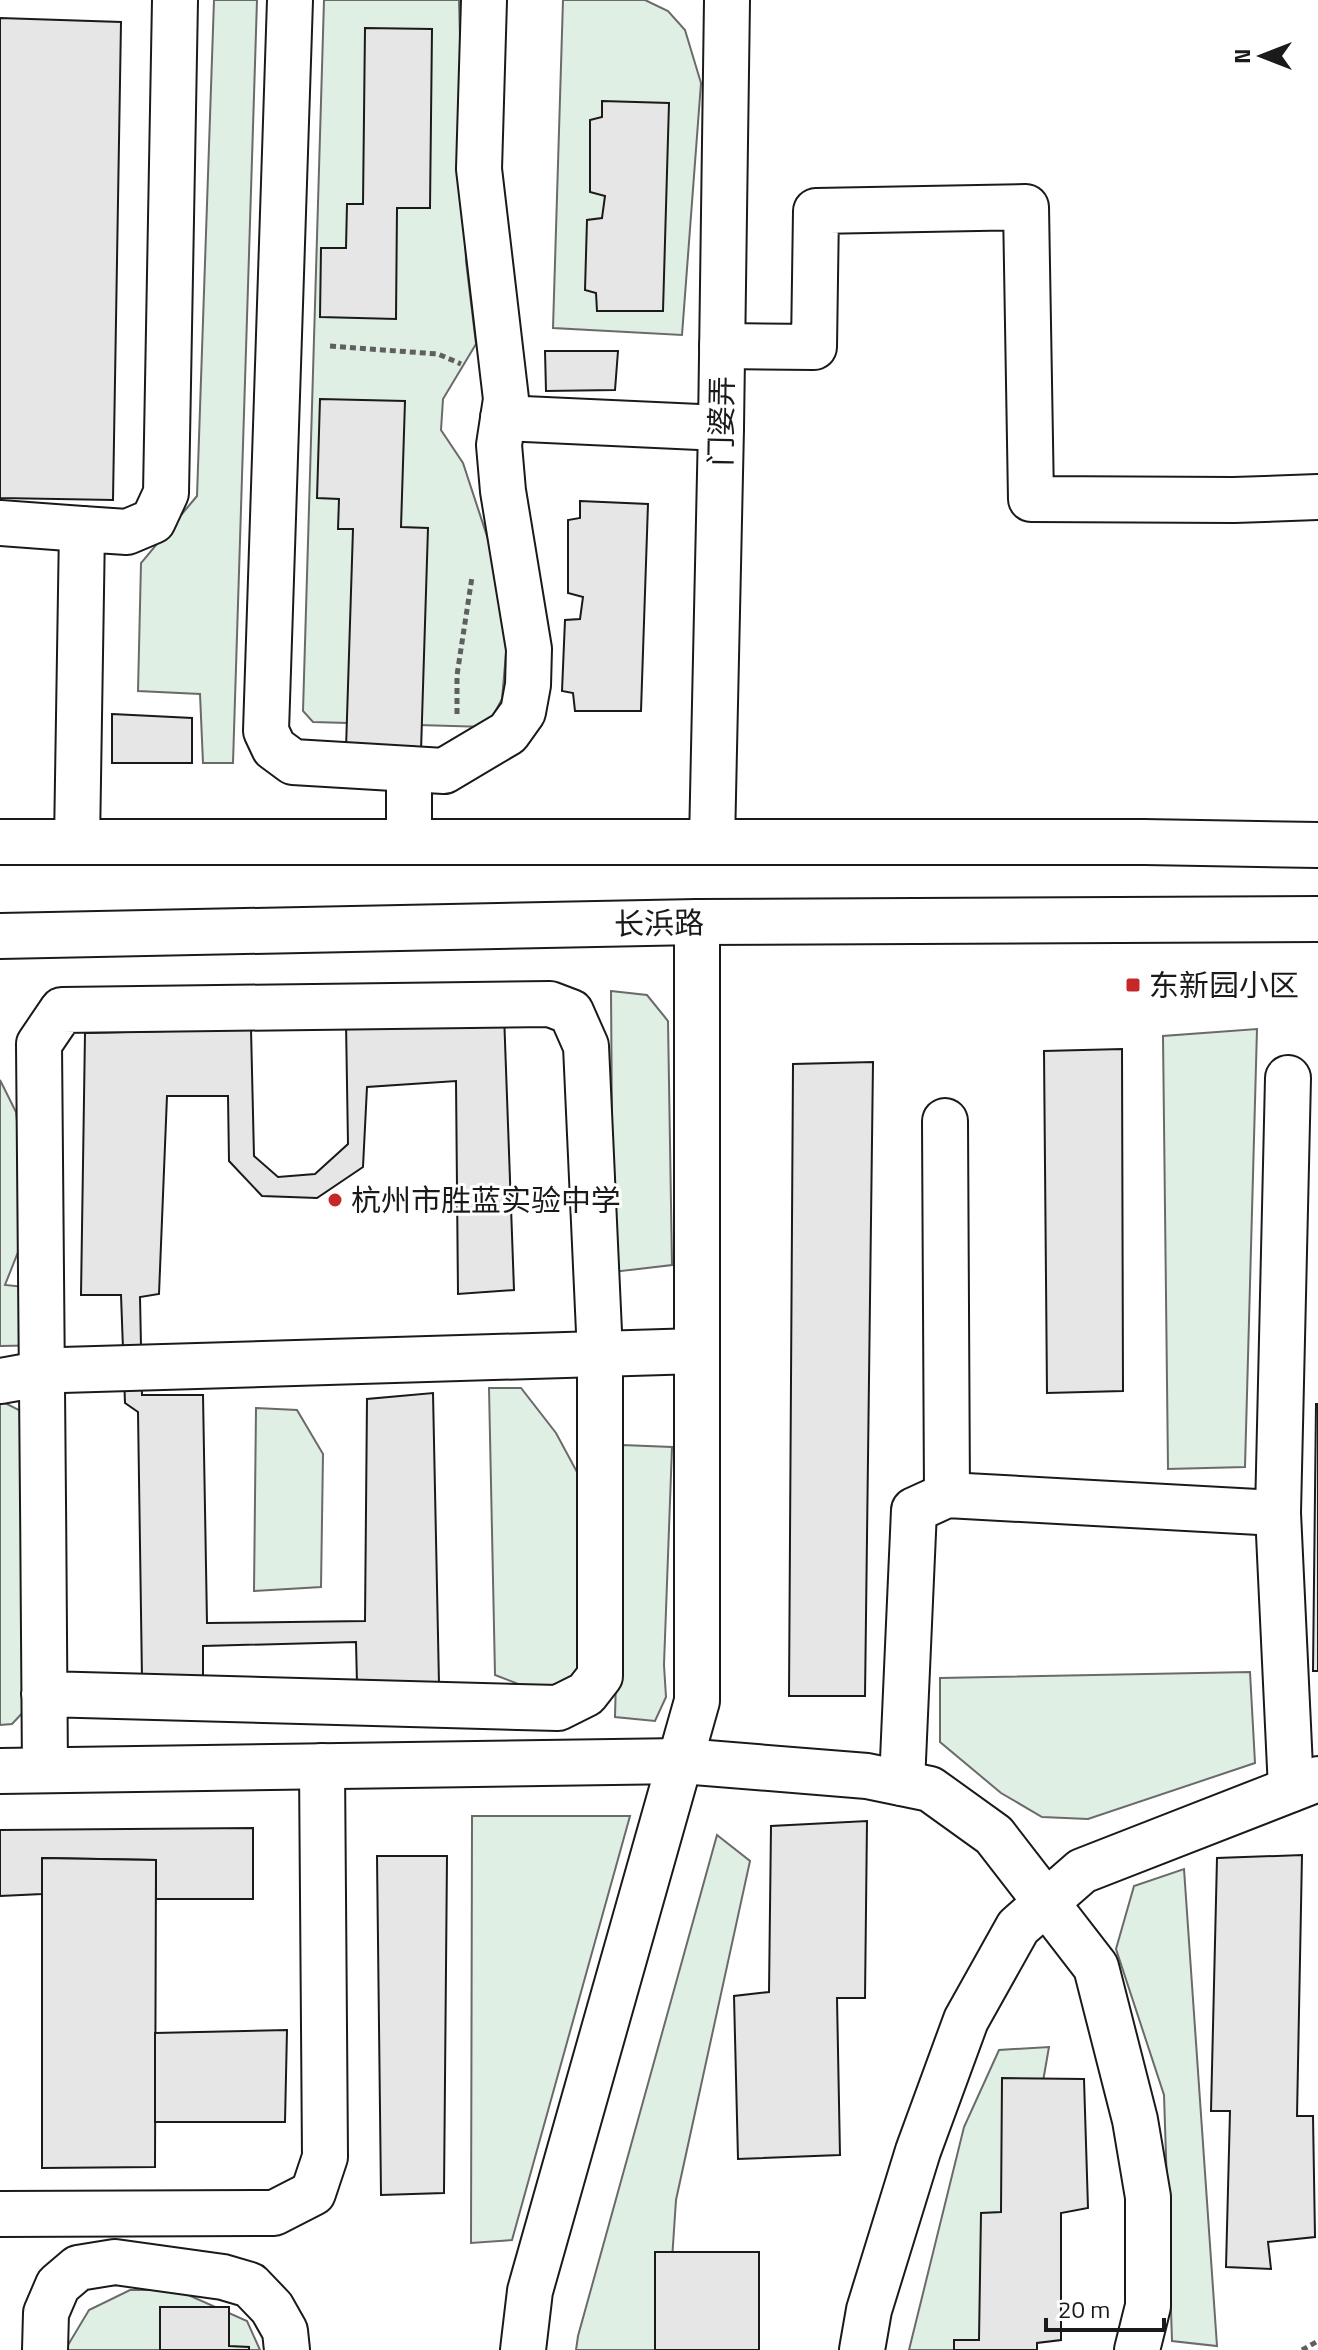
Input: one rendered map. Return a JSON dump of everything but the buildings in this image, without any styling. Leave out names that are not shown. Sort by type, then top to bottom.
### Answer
[{"type":"street","points":[[0,523],[127,532],[153,521],[166,493],[175,0]]},
{"type":"street","points":[[290,0],[266,731],[274,748],[293,762],[444,771],[508,733],[523,712],[528,685],[529,649],[503,491],[499,445],[505,408],[479,169],[484,0]]},
{"type":"street","name":"门婆弄","points":[[712,842],[727,0]]},
{"type":"street","points":[[722,346],[814,347],[816,211],[1026,207],[1031,499],[1234,500],[1318,497]]},
{"type":"street","points":[[505,408],[721,428]]},
{"type":"street","points":[[77,842],[82,529]]},
{"type":"street","points":[[409,769],[409,842]]},
{"type":"street","points":[[0,842],[1144,842],[1318,845]]},
{"type":"street","name":"长浜路","points":[[0,936],[697,922],[1318,919]]},
{"type":"street","points":[[523,2350],[530,2291],[697,1701],[697,922]]},
{"type":"street","points":[[44,1694],[558,1708],[586,1694],[600,1676],[600,1354],[586,1046],[571,1012],[550,1004],[62,1010],[39,1044],[43,1374],[44,1694],[45,1770]]},
{"type":"street","points":[[862,2350],[869,2310],[918,2151],[966,2020],[1018,1927],[1082,1871],[1304,1784],[1278,1513],[1288,1078]]},
{"type":"street","points":[[945,1121],[947,1495]]},
{"type":"street","points":[[0,1381],[62,1370],[697,1351]]},
{"type":"street","points":[[902,1783],[914,1510],[947,1495],[1278,1513]]},
{"type":"street","points":[[0,1771],[682,1761],[867,1776],[930,1789],[994,1835],[1096,1967],[1135,2120],[1148,2197],[1148,2306],[1137,2350]]},
{"type":"street","points":[[0,2214],[274,2213],[313,2193],[325,2157],[322,1766]]},
{"type":"street","points":[[45,2350],[46,2313],[58,2285],[78,2268],[115,2262],[223,2277],[250,2285],[272,2308],[285,2331],[287,2350]]},
{"type":"path","points":[[330,346],[438,354],[463,365],[505,408]]},
{"type":"path","points":[[473,573],[457,675],[457,728],[473,755]]},
{"type":"path","points":[[1302,2350],[1318,2341]]},
{"type":"green space","points":[[214,0],[257,0],[233,763],[203,763],[200,694],[138,691],[141,563],[197,496]]},
{"type":"green space","points":[[324,0],[459,0],[466,261],[476,344],[443,399],[441,430],[463,463],[506,594],[502,699],[487,727],[313,722],[303,711]]},
{"type":"green space","points":[[563,0],[645,0],[668,11],[685,30],[701,83],[682,335],[553,328]]},
{"type":"green space","points":[[611,991],[647,995],[668,1021],[672,1265],[613,1272]]},
{"type":"green space","points":[[1257,1029],[1245,1467],[1168,1469],[1163,1036]]},
{"type":"green space","points":[[0,1080],[16,1112],[22,1167],[20,1247],[5,1285],[54,1290],[56,1345],[0,1346]]},
{"type":"green space","points":[[489,1388],[521,1388],[556,1433],[584,1485],[586,1656],[575,1682],[534,1690],[495,1675]]},
{"type":"green space","points":[[0,1403],[27,1414],[27,1708],[12,1724],[0,1725]]},
{"type":"green space","points":[[256,1408],[297,1410],[323,1454],[321,1587],[254,1591]]},
{"type":"green space","points":[[622,1445],[672,1447],[664,1665],[666,1697],[655,1721],[615,1717]]},
{"type":"green space","points":[[1250,1672],[1255,1763],[1088,1819],[1042,1817],[1001,1793],[940,1742],[940,1678]]},
{"type":"green space","points":[[472,1816],[630,1816],[512,2240],[471,2243]]},
{"type":"green space","points":[[717,1835],[750,1861],[676,2200],[666,2350],[576,2350],[578,2336]]},
{"type":"green space","points":[[1184,1869],[1217,2346],[1172,2341],[1164,2095],[1116,1949],[1134,1886]]},
{"type":"green space","points":[[1049,2047],[996,2350],[909,2350],[964,2127],[999,2050]]},
{"type":"green space","points":[[130,2290],[177,2290],[247,2321],[260,2350],[67,2350],[89,2310]]},
{"type":"place","name":"东新园小区","points":[[1133,985]]},
{"type":"place","name":"杭州市胜蓝实验中学","points":[[335,1200]]}]
